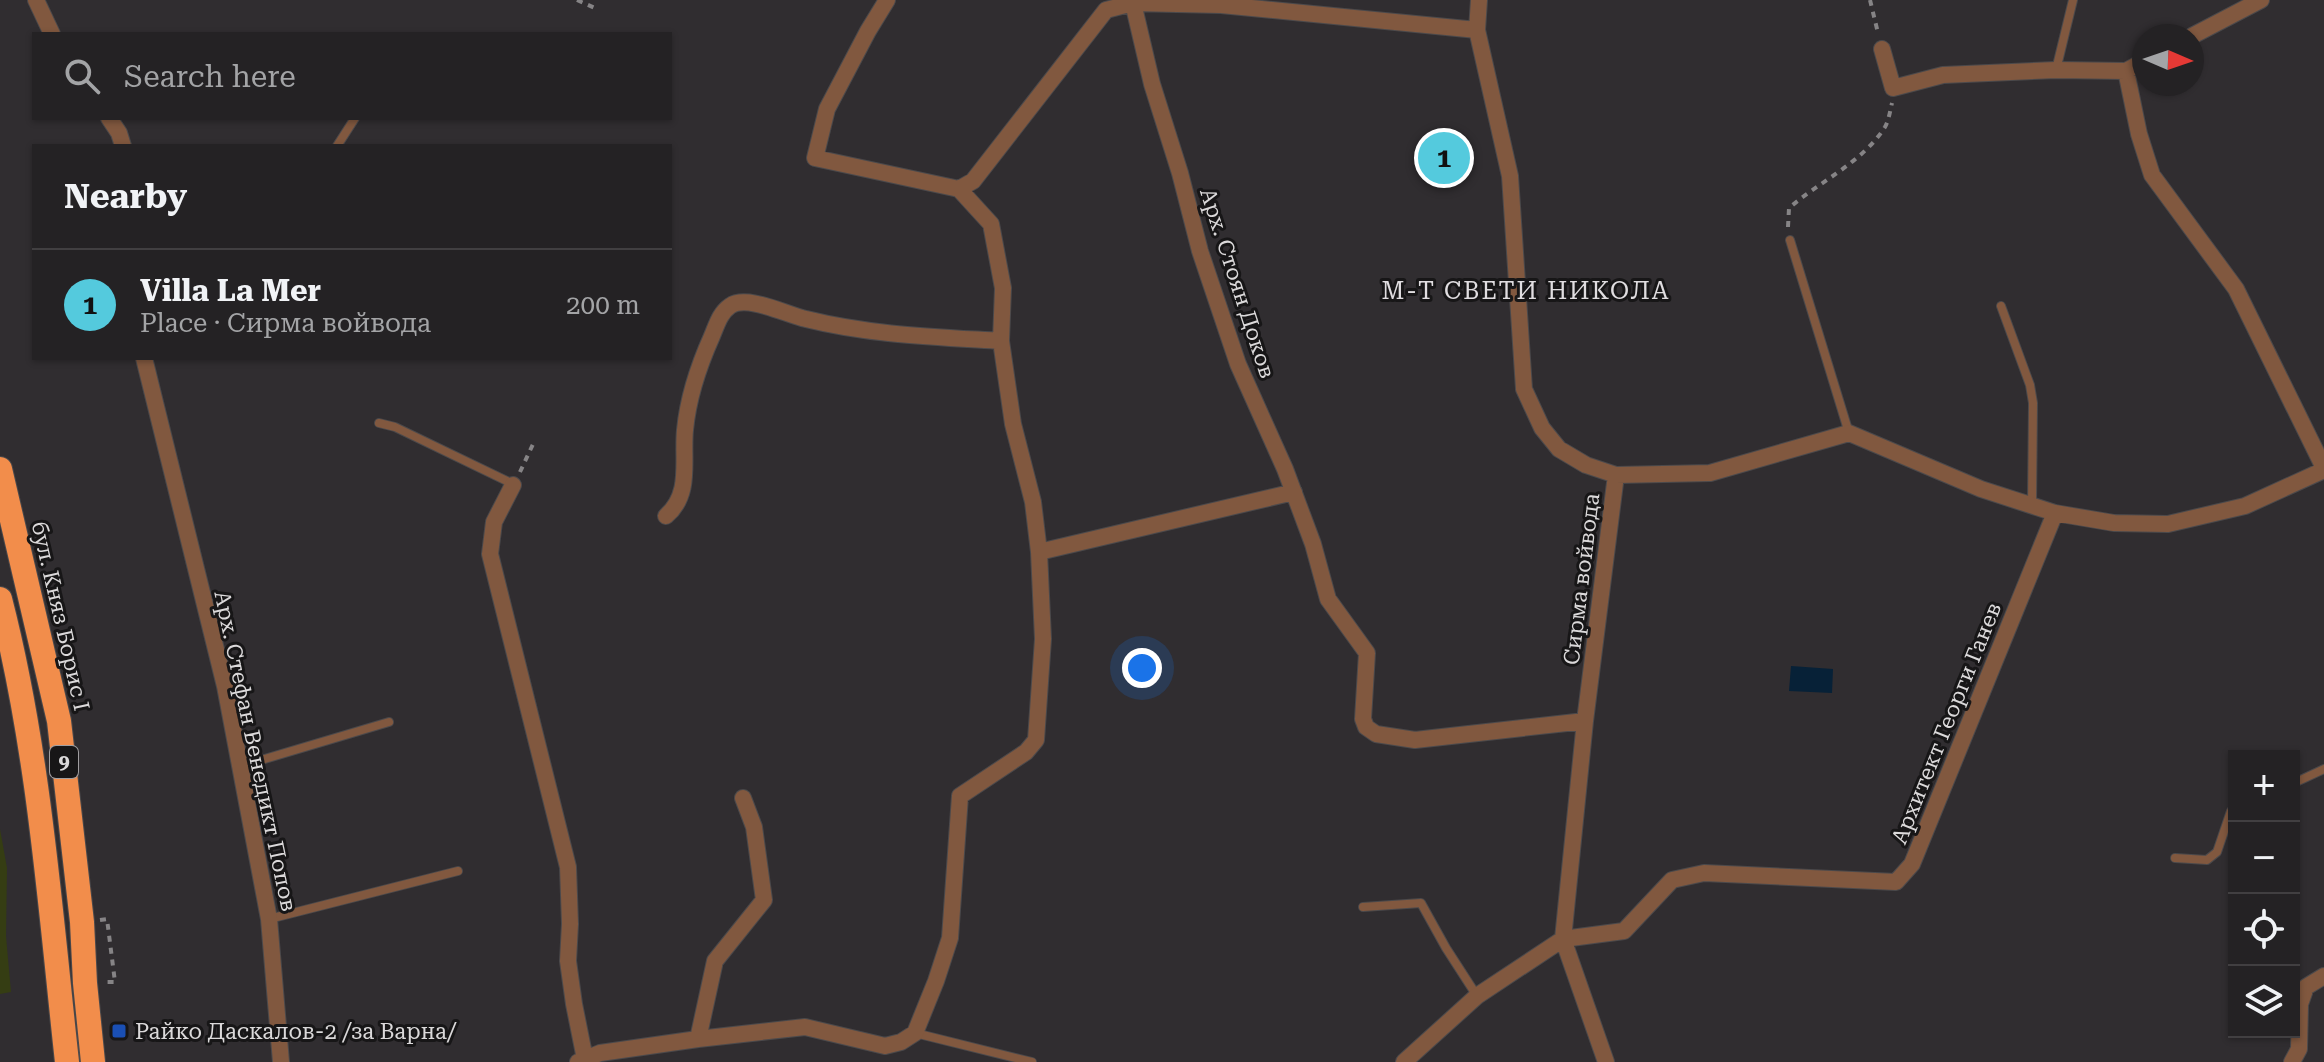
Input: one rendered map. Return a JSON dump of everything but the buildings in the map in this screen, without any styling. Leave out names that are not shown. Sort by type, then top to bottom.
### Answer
[{"type":"highway","name":"бул. Княз Борис I","points":[[0,469],[59,721],[82,922],[93,1062]]},
{"type":"highway","name":"9","points":[[0,599],[23,701],[67,1062]]},
{"type":"street","points":[[36,0],[51,32]]},
{"type":"street","points":[[513,485],[494,522],[490,554],[568,867],[568,961],[582,1060],[600,1053],[805,1027],[885,1046],[901,1042],[915,1033],[950,938],[960,796],[1026,752],[1036,740],[1043,639],[1033,502],[1013,424],[1001,341],[1003,288],[991,224],[959,189],[815,158],[827,109],[887,0]]},
{"type":"street","name":"Сирма войвода","points":[[1479,0],[1477,30],[1510,176],[1524,389],[1542,428],[1559,449],[1586,465],[1616,475],[1585,721],[1563,939],[1606,1062]]},
{"type":"street","points":[[2204,30],[2261,0]]},
{"type":"street","points":[[959,189],[973,181],[1106,10],[1133,3],[1221,5],[1477,30]]},
{"type":"street","name":"Арх. Стоян Доков","points":[[1133,3],[1152,84],[1200,251],[1238,364],[1294,492],[1328,599],[1367,653],[1363,719],[1366,727],[1376,734],[1415,740],[1585,721]]},
{"type":"street","points":[[1882,49],[1893,88],[1943,75],[2056,70],[2126,71],[2132,68]]},
{"type":"street","points":[[1616,475],[1710,473],[1849,433],[1981,489],[2055,513],[2114,523],[2168,524],[2245,506],[2324,469],[2236,289],[2152,175],[2139,134],[2126,71]]},
{"type":"street","points":[[110,120],[122,144]]},
{"type":"street","points":[[666,516],[677,506],[682,488],[685,429],[699,364],[722,311],[735,302],[750,302],[806,319],[877,333],[1001,341]]},
{"type":"street","name":"Арх. Стефан Венедикт Попов","points":[[144,360],[225,686],[269,919],[281,1062]]},
{"type":"street","points":[[1039,552],[1294,492]]},
{"type":"street","name":"Архитект Георги Ганев","points":[[1563,939],[1624,931],[1672,880],[1704,873],[1896,882],[1912,864],[2055,513]]},
{"type":"street","points":[[698,1039],[715,961],[764,900],[754,827],[743,798]]},
{"type":"street","points":[[1404,1062],[1477,996],[1563,939]]},
{"type":"street","points":[[2292,1062],[2299,1049],[2300,1004],[2306,987],[2324,976]]},
{"type":"lane","points":[[2056,70],[2073,0]]},
{"type":"lane","points":[[338,144],[354,120]]},
{"type":"lane","points":[[1790,240],[1849,433]]},
{"type":"lane","points":[[2001,306],[2030,385],[2033,403],[2032,506]]},
{"type":"lane","points":[[379,423],[395,427],[513,485]]},
{"type":"lane","points":[[240,766],[389,722]]},
{"type":"lane","points":[[2300,780],[2324,769]]},
{"type":"lane","points":[[2175,858],[2207,860],[2217,852],[2228,820]]},
{"type":"lane","points":[[269,919],[458,871]]},
{"type":"lane","points":[[1363,907],[1421,903],[1477,996]]},
{"type":"lane","points":[[915,1033],[1032,1062]]},
{"type":"path","points":[[577,0],[597,9]]},
{"type":"path","points":[[1870,0],[1882,49]]},
{"type":"path","points":[[1790,240],[1789,208],[1827,182],[1874,141],[1886,125],[1893,88]]},
{"type":"path","points":[[513,485],[534,442]]},
{"type":"path","points":[[107,919],[115,982]]},
{"type":"green space","points":[[0,829],[7,868],[6,936],[11,992],[0,994]]},
{"type":"water","points":[[1791,666],[1833,669],[1832,693],[1789,691]]},
{"type":"place","name":"Villa La Mer","points":[[1444,158]]},
{"type":"place","name":"Райко Даскалов-2 /за Варна/","points":[[119,1031]]},
{"type":"district","name":"М-Т СВЕТИ НИКОЛА","points":[[1526,291]]}]
